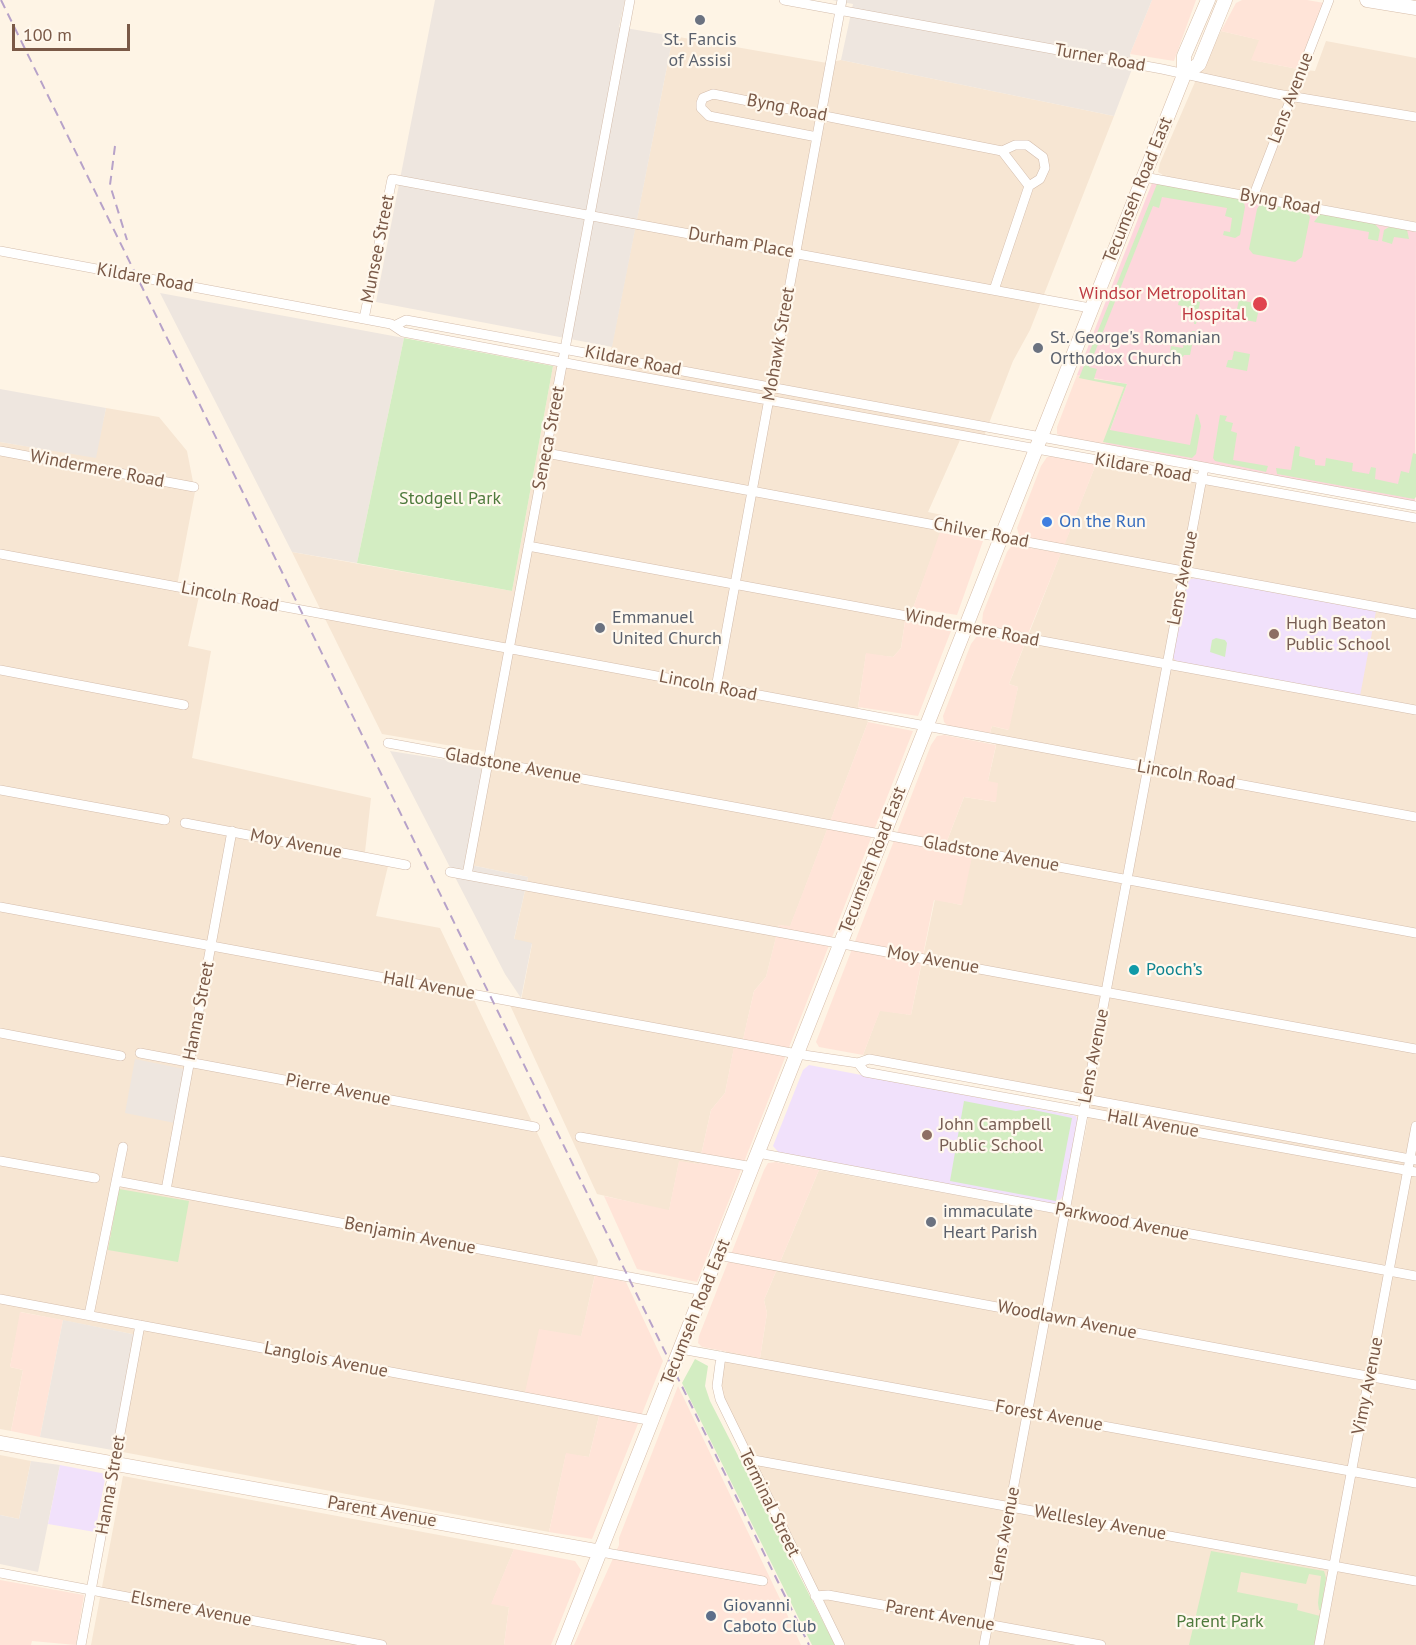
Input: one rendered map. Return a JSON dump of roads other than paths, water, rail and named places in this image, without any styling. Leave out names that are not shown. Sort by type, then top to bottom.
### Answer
[{"type":"main road","name":"Tecumseh Road East","points":[[1184,75],[1199,64],[1225,0]]},
{"type":"main road","points":[[1217,18],[1233,0]]},
{"type":"main road","points":[[1367,0],[1416,8]]},
{"type":"main road","name":"Tecumseh Road East","points":[[564,1645],[1037,442],[1184,75],[1184,56],[1205,3]]},
{"type":"main road","name":"Parent Avenue","points":[[0,1443],[601,1552]]},
{"type":"street","name":"Seneca Street","points":[[467,875],[630,0]]},
{"type":"street","name":"Turner Road","points":[[784,0],[1162,69],[1292,96],[1416,117]]},
{"type":"street","name":"Mohawk Street","points":[[716,688],[842,0]]},
{"type":"street","name":"Lens Avenue","points":[[1252,197],[1329,0]]},
{"type":"street","name":"Byng Road","points":[[817,137],[709,116],[701,108],[701,103],[703,98],[713,94],[1002,151],[1015,145],[1027,145],[1043,157],[1045,168],[1040,179],[1029,186],[994,290]]},
{"type":"street","points":[[1002,151],[1029,186]]},
{"type":"street","name":"Byng Road","points":[[1144,177],[1416,227]]},
{"type":"street","name":"Durham Place","points":[[392,179],[1090,308]]},
{"type":"street","name":"Munsee Street","points":[[364,319],[392,179]]},
{"type":"street","name":"Kildare Road","points":[[0,251],[396,325],[403,332],[769,400],[870,418],[1204,467],[1416,506]]},
{"type":"street","name":"Kildare Road","points":[[396,325],[406,320],[872,405],[1202,479],[1416,518]]},
{"type":"street","points":[[870,418],[872,405]]},
{"type":"street","name":"Windermere Road","points":[[0,451],[194,487]]},
{"type":"street","name":"Chilver Road","points":[[546,453],[1416,614]]},
{"type":"street","name":"Lens Avenue","points":[[984,1645],[1204,467]]},
{"type":"street","name":"Windermere Road","points":[[528,546],[1416,710]]},
{"type":"street","name":"Lincoln Road","points":[[0,554],[1416,817]]},
{"type":"street","points":[[0,670],[184,705]]},
{"type":"street","name":"Gladstone Avenue","points":[[388,743],[1416,933]]},
{"type":"street","points":[[0,790],[165,820]]},
{"type":"street","name":"Moy Avenue","points":[[185,823],[406,865]]},
{"type":"street","name":"Hanna Street","points":[[166,1190],[232,831]]},
{"type":"street","name":"Moy Avenue","points":[[450,872],[1416,1049]]},
{"type":"street","name":"Hall Avenue","points":[[0,907],[797,1054],[858,1064],[869,1059],[1413,1159]]},
{"type":"street","points":[[0,1033],[121,1056]]},
{"type":"street","name":"Pierre Avenue","points":[[140,1053],[535,1127]]},
{"type":"street","name":"Hall Avenue","points":[[858,1064],[865,1072],[1412,1172]]},
{"type":"street","name":"Vimy Avenue","points":[[1319,1645],[1389,1271],[1412,1172],[1416,1126]]},
{"type":"street","points":[[580,1137],[753,1167]]},
{"type":"street","points":[[89,1316],[123,1147]]},
{"type":"street","name":"Parkwood Avenue","points":[[758,1153],[1416,1276]]},
{"type":"street","points":[[0,1161],[95,1178]]},
{"type":"street","name":"Benjamin Avenue","points":[[116,1181],[704,1291]]},
{"type":"street","name":"Woodlawn Avenue","points":[[718,1255],[1416,1385]]},
{"type":"street","name":"Langlois Avenue","points":[[0,1299],[653,1421]]},
{"type":"street","name":"Hanna Street","points":[[81,1645],[140,1325]]},
{"type":"street","name":"Forest Avenue","points":[[681,1348],[1416,1483]]},
{"type":"street","name":"Terminal Street","points":[[721,1356],[717,1386],[720,1399],[840,1645]]},
{"type":"street","name":"Wellesley Avenue","points":[[748,1459],[1416,1581]]},
{"type":"street","name":"Parent Avenue","points":[[601,1552],[763,1581]]},
{"type":"street","name":"Elsmere Avenue","points":[[0,1573],[382,1645]]},
{"type":"street","name":"Parent Avenue","points":[[815,1596],[828,1595],[1101,1645]]},
{"type":"railway","points":[[1,0],[809,1645]]},
{"type":"railway","points":[[115,146],[110,185],[127,240]]},
{"type":"place","name":"St. Fancis of Assisi","points":[[700,20]]},
{"type":"place","name":"Windsor Metropolitan Hospital","points":[[1260,304]]},
{"type":"place","name":"St. George's Romanian Orthodox Church","points":[[1038,348]]},
{"type":"place","name":"On the Run","points":[[1047,522]]},
{"type":"place","name":"Emmanuel United Church","points":[[600,628]]},
{"type":"place","name":"Hugh Beaton Public School","points":[[1274,634]]},
{"type":"place","name":"Pooch’s","points":[[1134,970]]},
{"type":"place","name":"John Campbell Public School","points":[[927,1135]]},
{"type":"place","name":"immaculate Heart Parish","points":[[931,1222]]},
{"type":"place","name":"Giovanni Caboto Club","points":[[711,1616]]},
{"type":"park label","name":"Stodgell Park","points":[[450,499]]},
{"type":"park label","name":"Parent Park","points":[[1220,1622]]}]
